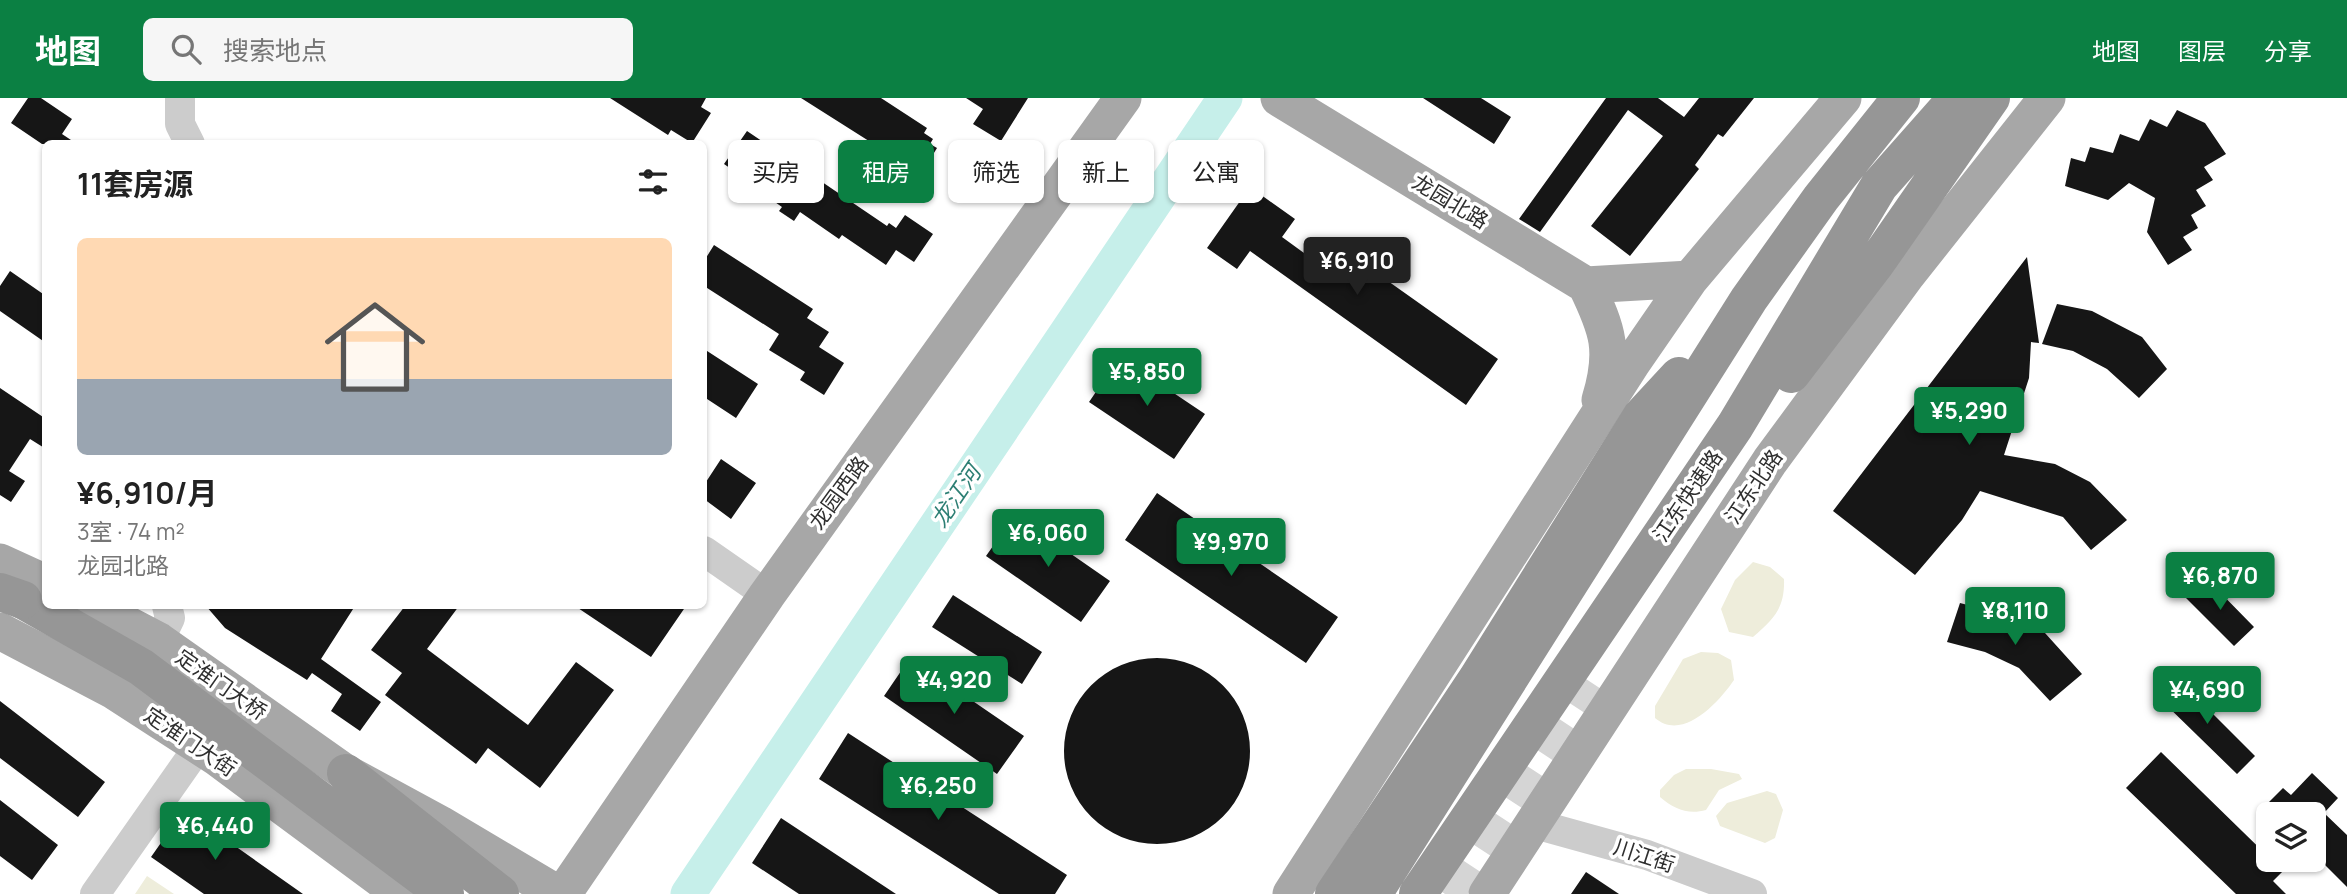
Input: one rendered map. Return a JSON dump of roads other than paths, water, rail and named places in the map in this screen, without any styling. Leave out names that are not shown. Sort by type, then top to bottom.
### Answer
[{"type":"highway","points":[[1373,894],[1749,299],[1821,198],[1901,98]]},
{"type":"highway","name":"江东快速路","points":[[1418,894],[1735,426],[1879,186],[1957,98]]},
{"type":"highway","points":[[1618,631],[1773,398],[1876,263],[1991,98]]},
{"type":"highway","points":[[1876,263],[2015,98]]},
{"type":"highway","points":[[1334,894],[1477,679],[1641,417],[1749,299]]},
{"type":"highway","points":[[23,592],[42,604]]},
{"type":"highway","points":[[50,609],[141,667],[445,894]]},
{"type":"highway","points":[[346,773],[499,894]]},
{"type":"main road","name":"龙园西路","points":[[561,894],[766,594],[1123,98]]},
{"type":"main road","name":"龙园北路","points":[[1279,98],[1586,285]]},
{"type":"main road","points":[[1292,892],[1632,363],[1690,279],[1843,98]]},
{"type":"main road","name":"江东北路","points":[[1487,894],[1770,461],[1906,276],[2047,98]]},
{"type":"main road","points":[[1591,429],[1609,369],[1605,326],[1586,285],[1690,279]]},
{"type":"main road","points":[[0,562],[23,592]]},
{"type":"main road","name":"定淮门大桥","points":[[99,609],[159,641],[346,773]]},
{"type":"main road","name":"定淮门大街","points":[[0,631],[114,691],[199,746],[401,894]]},
{"type":"main road","points":[[346,773],[561,894]]},
{"type":"street","points":[[180,98],[180,124],[188,140]]},
{"type":"street","points":[[707,553],[766,594]]},
{"type":"street","points":[[159,641],[170,618],[168,609]]},
{"type":"street","points":[[95,894],[199,746]]},
{"type":"street","name":"川江街","points":[[1535,824],[1647,855],[1752,894]]},
{"type":"waterway","name":"龙江河","points":[[688,894],[1225,98]]},
{"type":"tunnel","points":[[1445,894],[1586,679]]}]
